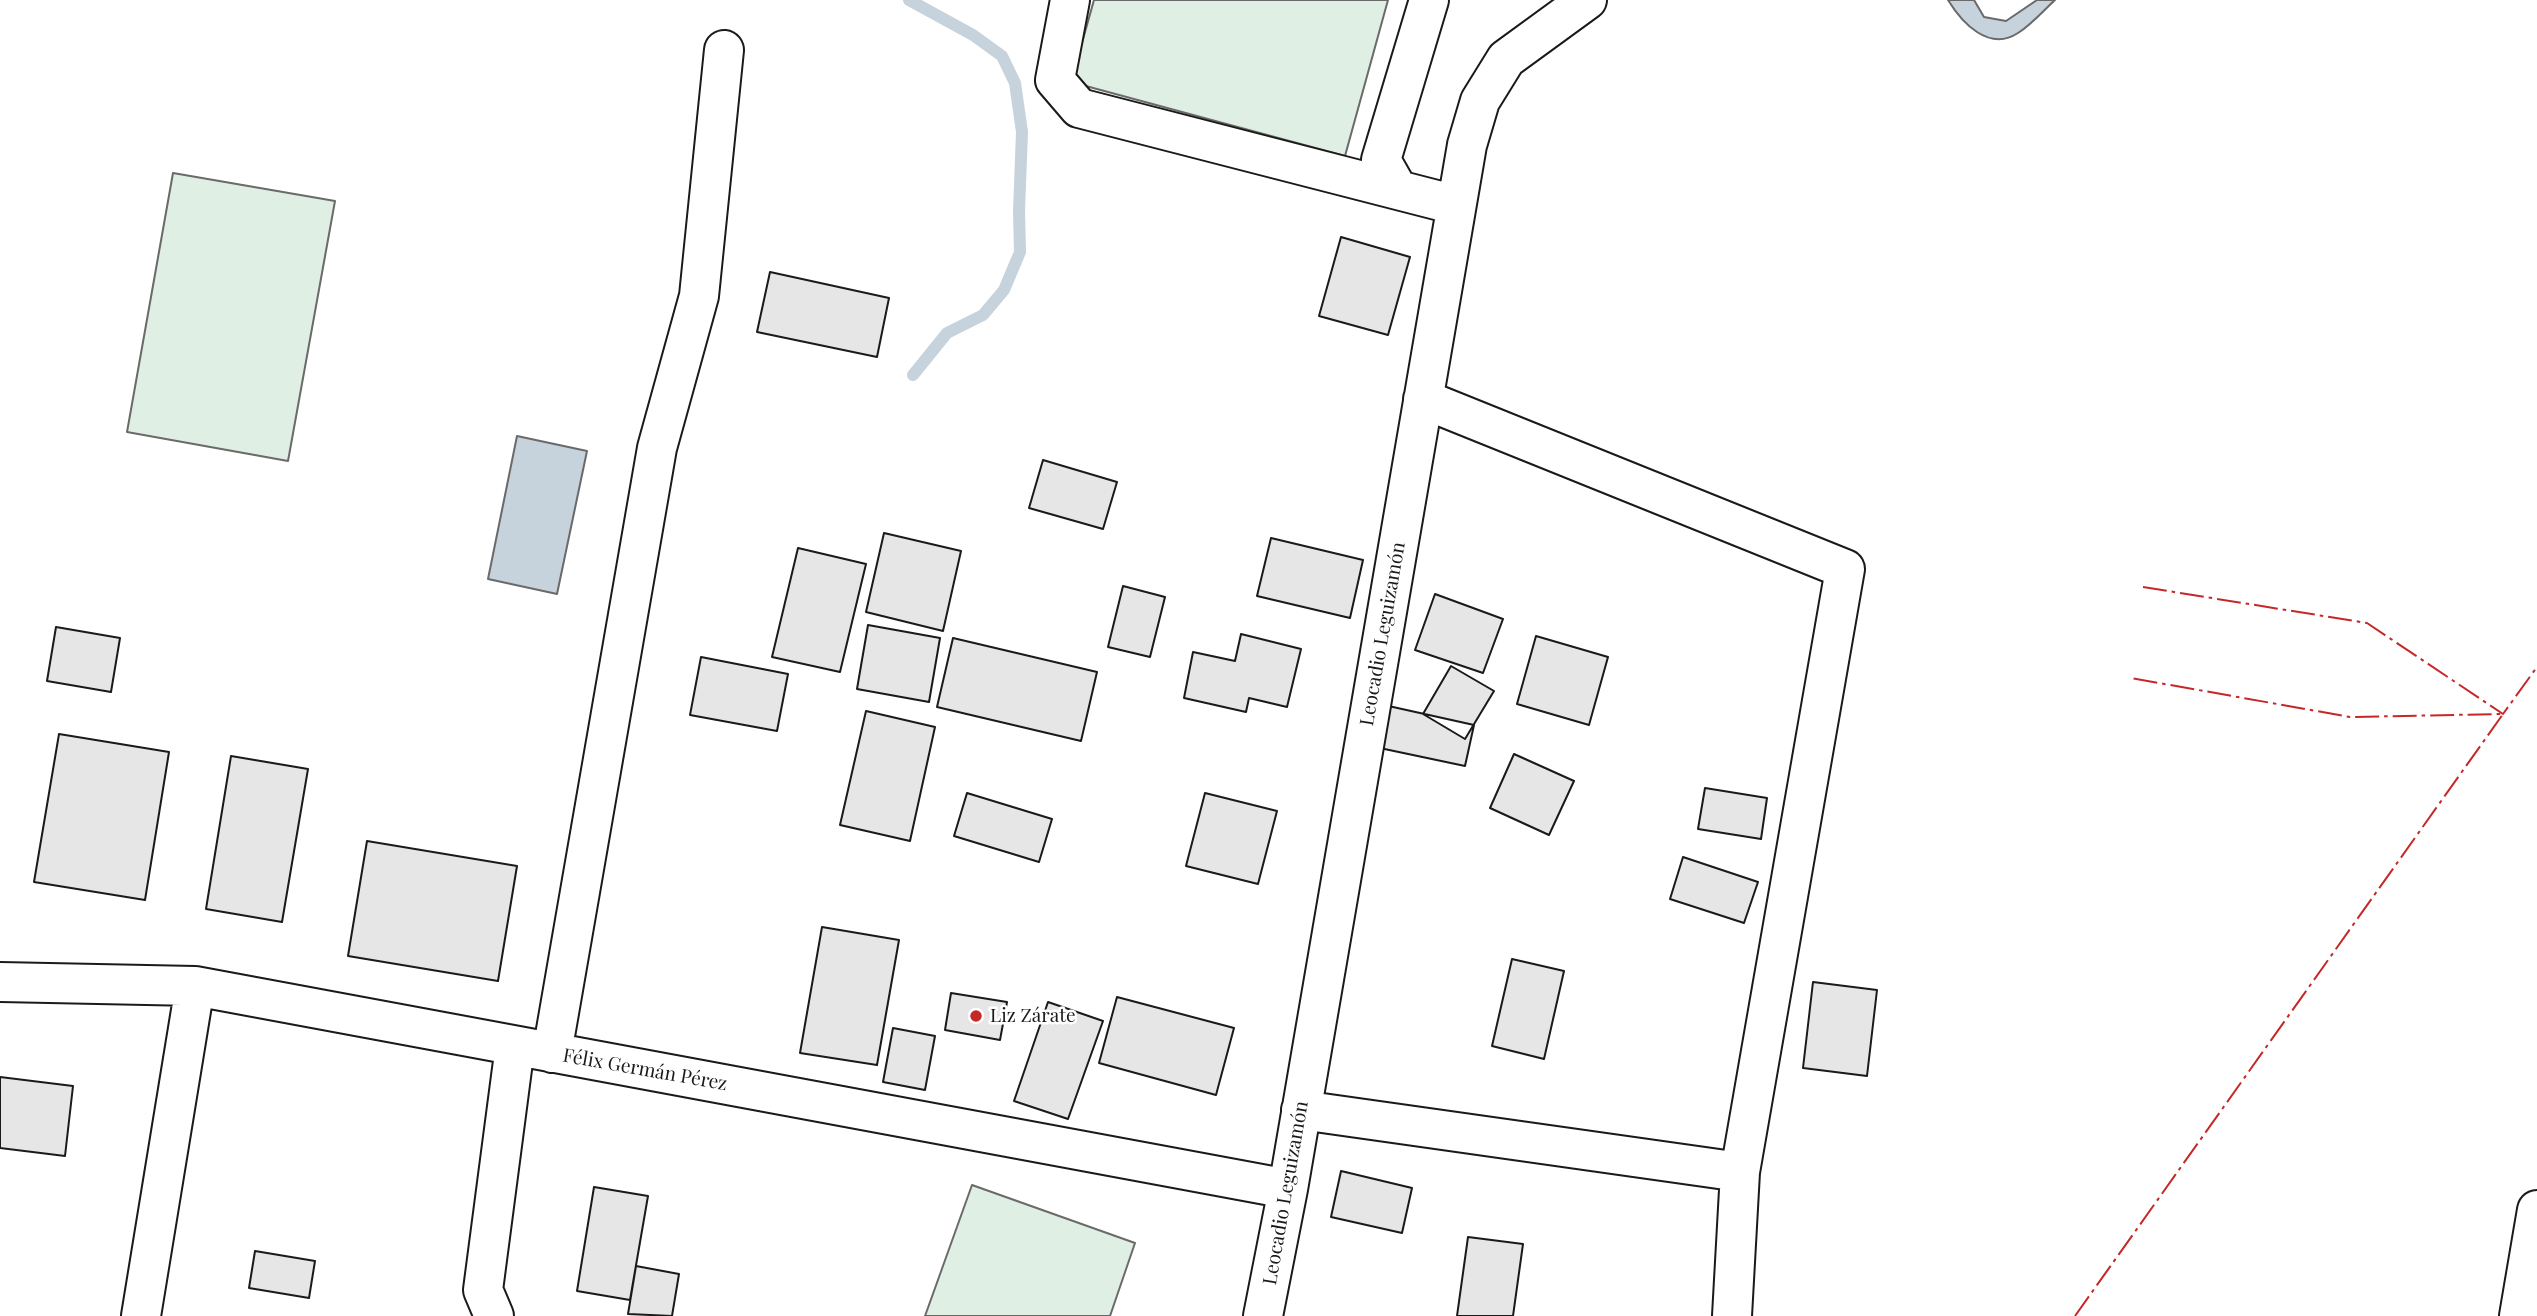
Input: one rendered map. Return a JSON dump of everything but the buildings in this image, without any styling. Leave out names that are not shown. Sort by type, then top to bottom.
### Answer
[{"type":"street","points":[[1070,0],[1055,80],[1079,108],[1456,205]]},
{"type":"street","points":[[1398,190],[1381,160],[1429,0]]},
{"type":"street","name":"Leocadio Leguizamón","points":[[1263,1316],[1288,1189],[1467,145],[1480,101],[1506,59],[1587,0]]},
{"type":"street","points":[[552,1053],[657,448],[699,296],[724,50]]},
{"type":"street","points":[[1423,399],[1845,569],[1740,1172],[1732,1316]]},
{"type":"street","name":"Félix Germán Pérez","points":[[0,982],[195,986],[1288,1189]]},
{"type":"street","points":[[141,1316],[195,986]]},
{"type":"street","points":[[494,1316],[484,1290],[514,1046]]},
{"type":"street","points":[[1301,1110],[1740,1172]]},
{"type":"street","points":[[2519,1316],[2537,1210]]},
{"type":"green space","points":[[1094,0],[1388,0],[1345,156],[1071,82]]},
{"type":"green space","points":[[173,173],[335,201],[288,461],[127,432]]},
{"type":"green space","points":[[972,1185],[1135,1243],[1110,1316],[925,1316]]},
{"type":"shaded area","points":[[1948,0],[1974,0],[1984,17],[2006,21],[2037,0],[2055,0],[2018,33],[1997,39],[1987,37],[1969,26]]},
{"type":"shaded area","points":[[517,436],[587,451],[557,594],[488,579]]},
{"type":"waterway","points":[[909,0],[973,35],[1002,56],[1015,83],[1022,132],[1020,252],[1004,290],[983,315],[947,333],[913,375]]},
{"type":"power","points":[[2143,587],[2367,623],[2503,714],[2537,667]]},
{"type":"power","points":[[2075,1316],[2503,714],[2350,717],[2131,678]]},
{"type":"place","name":"Liz Zárate","points":[[976,1016]]}]
